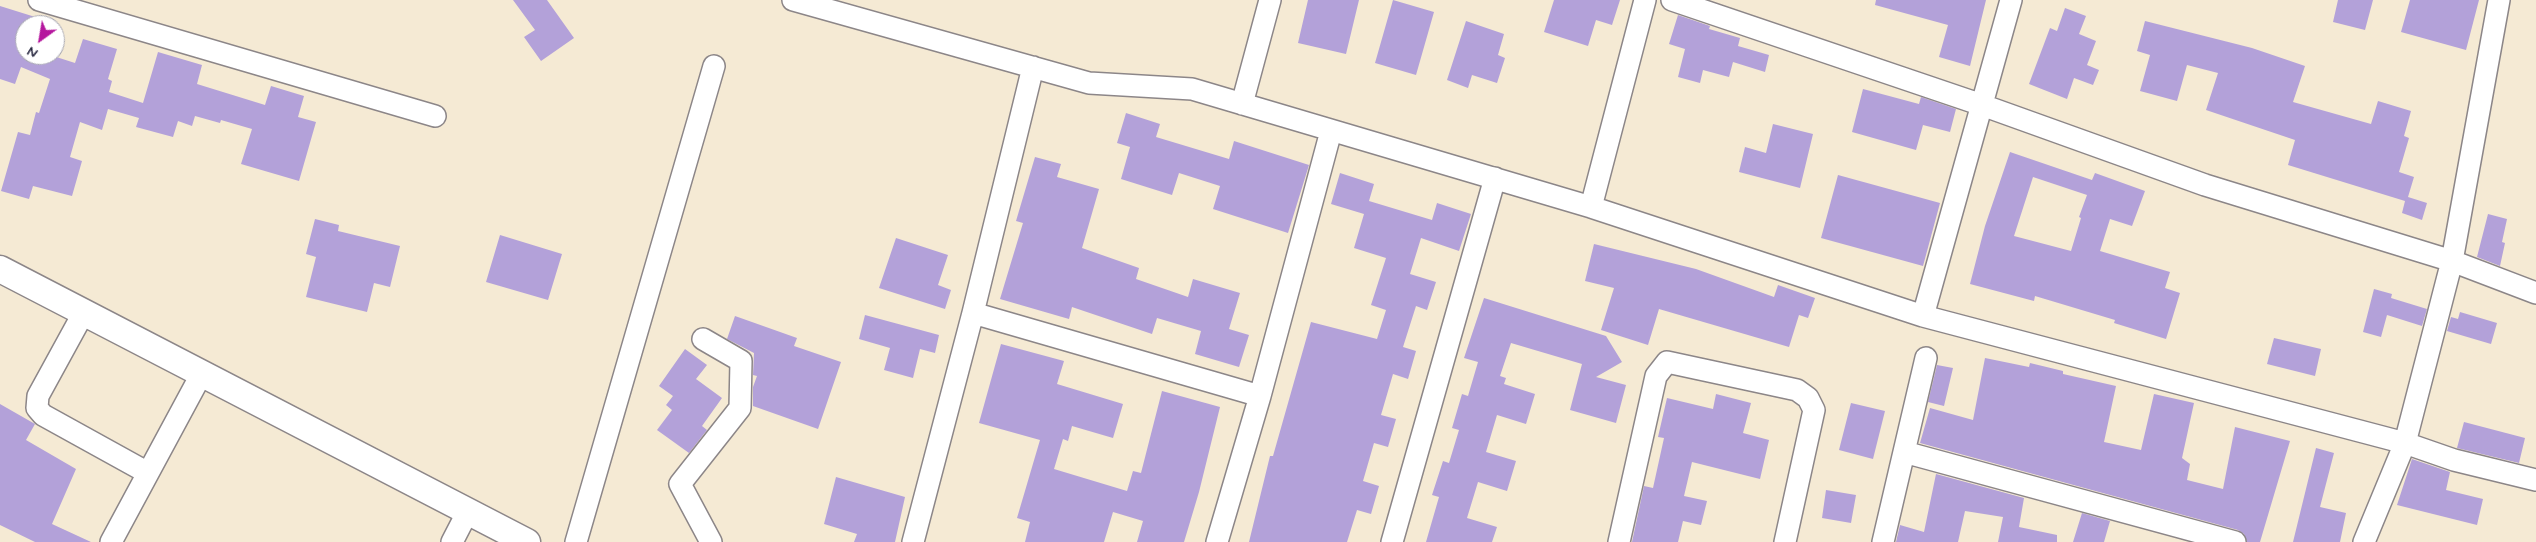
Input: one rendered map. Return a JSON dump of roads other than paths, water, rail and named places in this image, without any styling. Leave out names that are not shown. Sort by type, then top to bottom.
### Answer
[{"type":"main road","points":[[0,269],[528,542]]},
{"type":"street","points":[[40,0],[435,116]]},
{"type":"street","points":[[793,0],[1089,83],[1192,89],[1591,207],[1923,316],[2405,443],[2454,460],[2536,480]]},
{"type":"street","points":[[1242,104],[1270,0]]},
{"type":"street","points":[[1591,207],[1645,0]]},
{"type":"street","points":[[1672,0],[1982,104],[2204,185],[2452,261],[2536,293]]},
{"type":"street","points":[[1923,316],[2011,0]]},
{"type":"street","points":[[2364,542],[2405,443],[2452,261],[2499,0]]},
{"type":"street","points":[[576,542],[714,66]]},
{"type":"street","points":[[913,542],[973,313],[1033,67]]},
{"type":"street","points":[[1217,542],[1260,396],[1331,130]]},
{"type":"street","points":[[1392,542],[1495,178]]},
{"type":"street","points":[[84,312],[38,396],[37,408],[43,415],[148,473]]},
{"type":"street","points":[[973,313],[1260,396]]},
{"type":"street","points":[[703,339],[741,361],[740,408],[680,484],[711,542]]},
{"type":"street","points":[[1882,542],[1926,358]]},
{"type":"street","points":[[1619,542],[1656,376],[1667,362],[1797,390],[1808,398],[1814,410],[1784,542]]},
{"type":"street","points":[[111,542],[202,373]]},
{"type":"street","points":[[1904,452],[2236,542]]},
{"type":"street","points":[[452,542],[468,511]]}]
